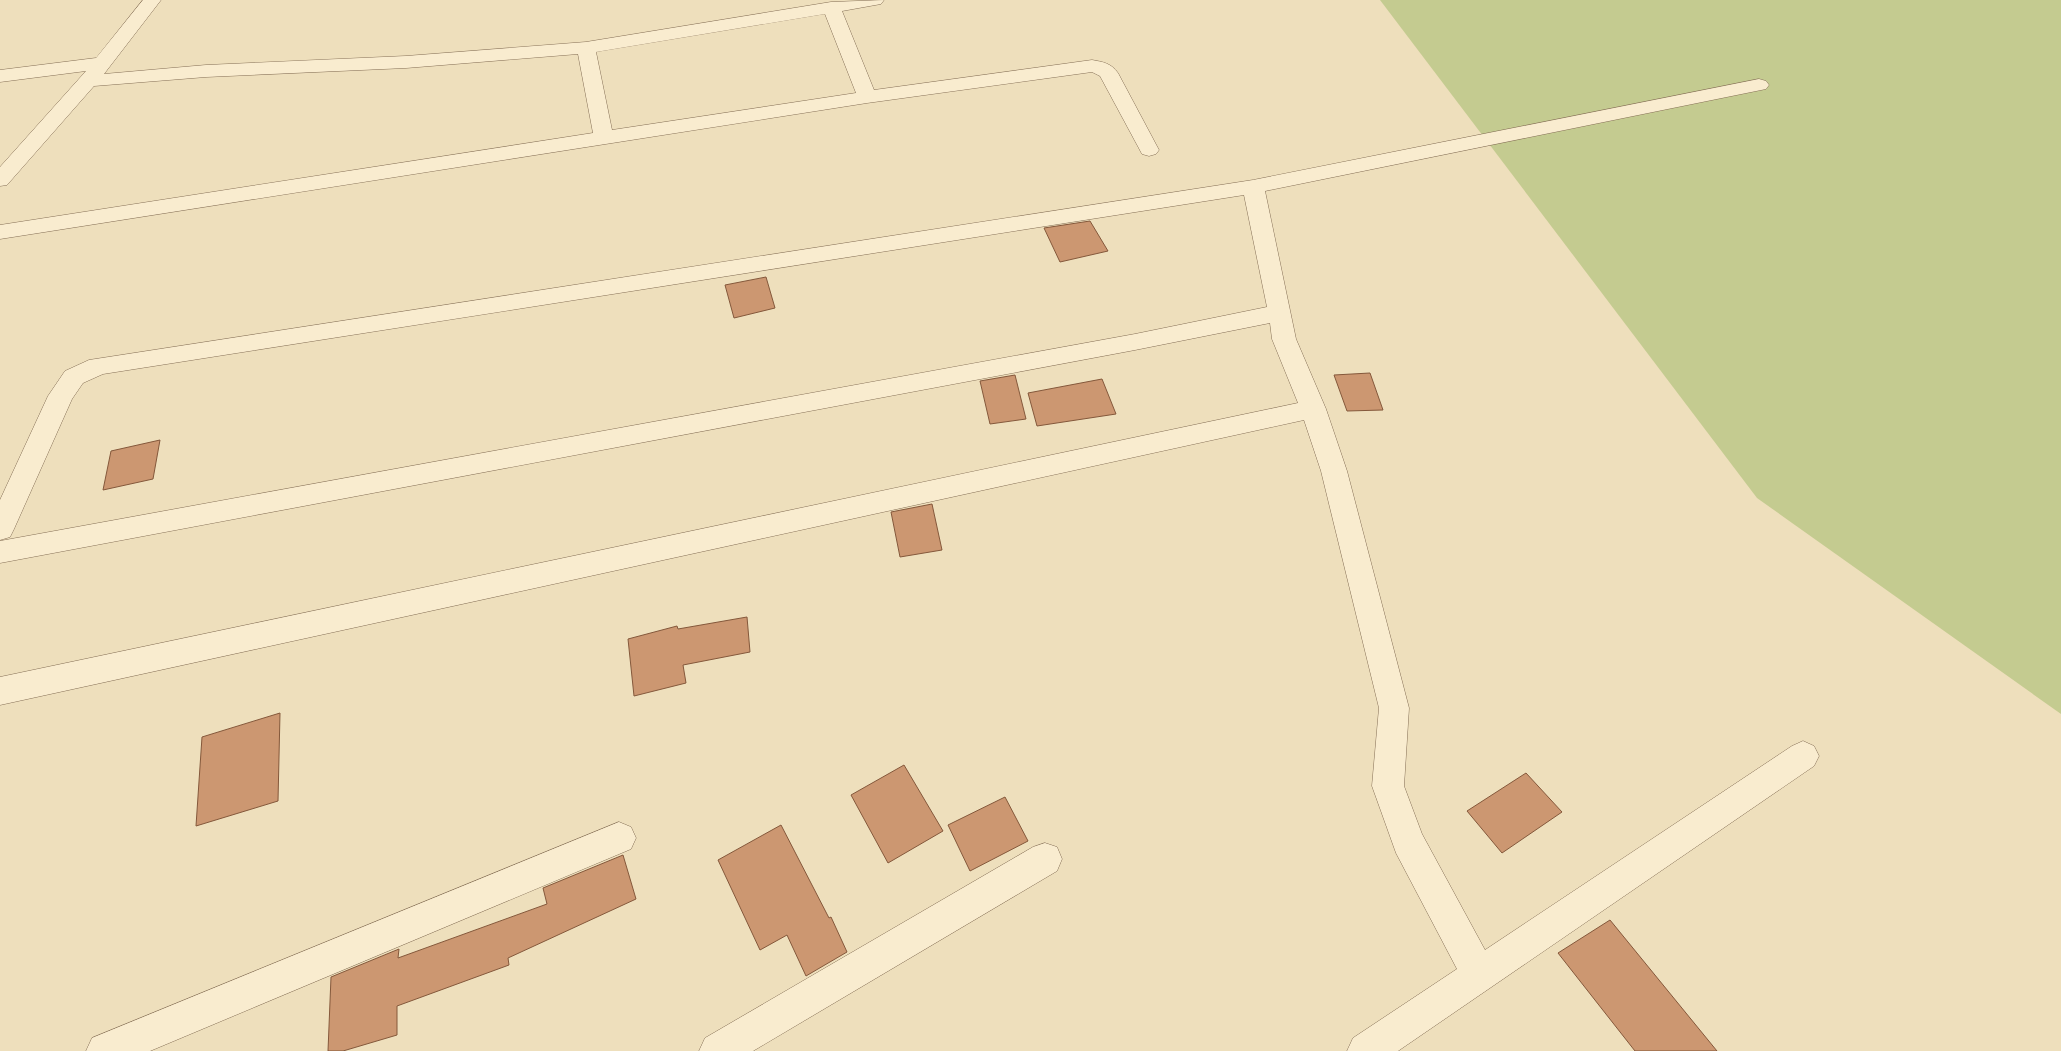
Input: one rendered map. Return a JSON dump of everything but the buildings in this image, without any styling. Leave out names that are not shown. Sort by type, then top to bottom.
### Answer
[{"type":"street","points":[[0,180],[88,81],[152,0]]},
{"type":"street","points":[[88,81],[206,70],[406,62],[586,48],[875,0]]},
{"type":"street","points":[[831,7],[867,97]]},
{"type":"street","points":[[586,48],[604,139]]},
{"type":"street","points":[[0,76],[102,63]]},
{"type":"street","points":[[0,232],[867,97],[1078,67],[1102,68],[1108,73],[1149,150]]},
{"type":"street","points":[[0,529],[61,396],[74,376],[98,366],[1253,187],[1759,85]]},
{"type":"street","points":[[1253,187],[1284,339],[1313,409],[1334,471],[1394,708],[1388,786],[1408,842],[1479,974]]},
{"type":"street","points":[[0,552],[1125,344],[1280,312]]},
{"type":"street","points":[[0,691],[1313,409]]},
{"type":"street","points":[[1366,1051],[1803,756]]},
{"type":"street","points":[[105,1051],[619,838]]},
{"type":"street","points":[[718,1051],[1045,859]]},
{"type":"green space","points":[[1380,0],[2061,0],[2061,714],[1757,498]]}]
